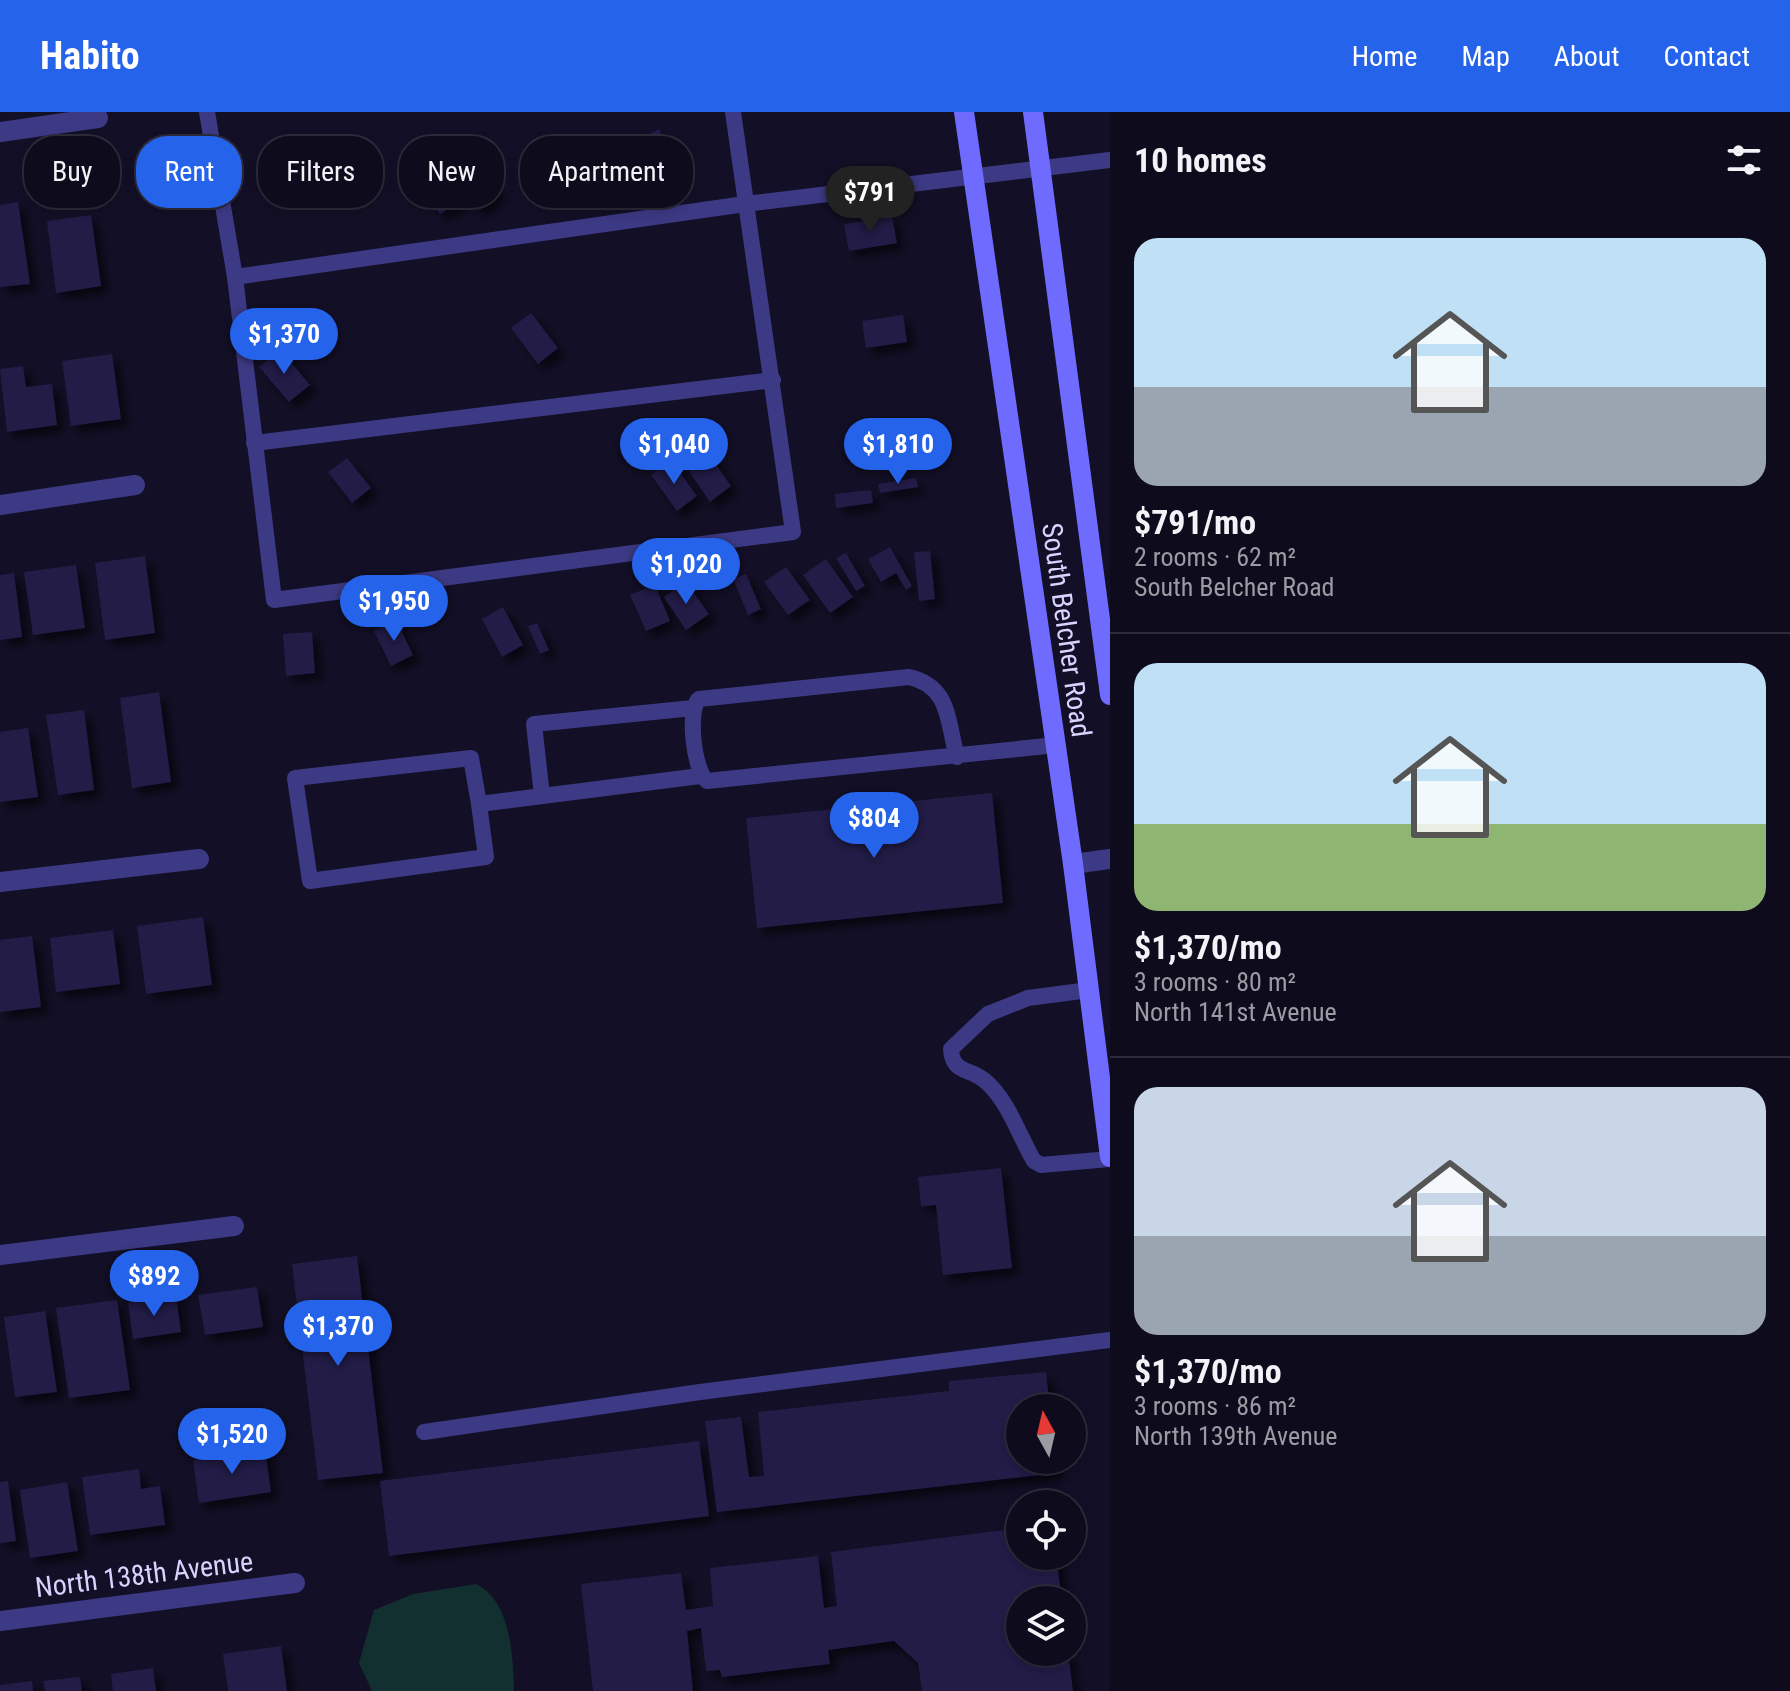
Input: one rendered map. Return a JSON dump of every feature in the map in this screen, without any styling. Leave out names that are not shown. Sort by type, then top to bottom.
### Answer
[{"type":"main road","name":"South Belcher Road","points":[[964,112],[1073,864],[1110,1158]]},
{"type":"main road","name":"South Belcher Road","points":[[1033,112],[1110,695]]},
{"type":"street","points":[[0,132],[98,118]]},
{"type":"street","points":[[0,505],[135,485]]},
{"type":"street","points":[[0,882],[199,859]]},
{"type":"street","points":[[1073,864],[1110,859]]},
{"type":"street","points":[[0,1255],[234,1226]]},
{"type":"street","name":"North 138th Avenue","points":[[0,1621],[295,1583]]},
{"type":"lane","points":[[212,113],[274,600],[793,532],[733,112]]},
{"type":"lane","points":[[235,277],[745,204],[1110,160]]},
{"type":"lane","points":[[254,443],[773,380]]},
{"type":"lane","points":[[700,776],[693,708],[699,699],[909,677],[927,681],[939,691],[957,757]]},
{"type":"lane","points":[[542,796],[534,724],[693,708]]},
{"type":"lane","points":[[479,804],[700,776],[714,782],[1056,745]]},
{"type":"lane","points":[[471,758],[479,804],[486,857],[310,881],[295,778],[471,758]]},
{"type":"lane","points":[[1089,990],[1028,998],[988,1014],[951,1049],[951,1059],[955,1066],[984,1080],[1007,1109],[1034,1161],[1041,1165],[1110,1158]]},
{"type":"lane","points":[[424,1432],[700,1392],[1110,1340]]},
{"type":"green space","points":[[476,1584],[488,1592],[503,1616],[511,1646],[514,1691],[372,1691],[359,1663],[374,1610],[413,1594]]},
{"type":"building","points":[[659,129],[662,136],[646,136]]},
{"type":"building","points":[[18,202],[30,284],[0,287],[0,205]]},
{"type":"building","points":[[91,215],[101,286],[56,293],[47,221]]},
{"type":"building","points":[[892,217],[897,243],[849,251],[844,224]]},
{"type":"building","points":[[531,313],[558,348],[538,364],[511,328]]},
{"type":"building","points":[[903,315],[907,342],[866,348],[862,321]]},
{"type":"building","points":[[280,349],[310,385],[289,402],[259,367]]},
{"type":"building","points":[[112,354],[121,419],[71,426],[62,361]]},
{"type":"building","points":[[23,366],[26,387],[52,384],[57,425],[7,432],[0,369]]},
{"type":"building","points":[[710,456],[731,486],[710,502],[689,471]]},
{"type":"building","points":[[347,458],[371,488],[352,503],[328,472]]},
{"type":"building","points":[[671,460],[697,496],[677,511],[651,475]]},
{"type":"building","points":[[916,478],[918,487],[880,493],[878,484]]},
{"type":"building","points":[[871,490],[873,503],[836,508],[835,494]]},
{"type":"building","points":[[890,547],[912,586],[906,590],[896,573],[881,582],[868,559]]},
{"type":"building","points":[[930,551],[935,599],[919,601],[914,552]]},
{"type":"building","points":[[846,553],[865,586],[856,591],[836,558]]},
{"type":"building","points":[[145,556],[155,633],[105,640],[95,563]]},
{"type":"building","points":[[826,559],[853,597],[830,613],[803,575]]},
{"type":"building","points":[[76,565],[85,628],[33,635],[24,572]]},
{"type":"building","points":[[786,567],[810,600],[788,615],[764,582]]},
{"type":"building","points":[[14,573],[22,637],[0,640],[0,575]]},
{"type":"building","points":[[746,574],[761,609],[748,615],[733,579]]},
{"type":"building","points":[[686,582],[709,614],[686,630],[664,597]]},
{"type":"building","points":[[655,585],[670,621],[646,631],[630,595]]},
{"type":"building","points":[[503,607],[523,645],[502,657],[482,619]]},
{"type":"building","points":[[396,620],[413,655],[391,666],[374,631]]},
{"type":"building","points":[[537,623],[549,650],[540,654],[528,626]]},
{"type":"building","points":[[312,632],[315,673],[286,676],[283,634]]},
{"type":"building","points":[[159,692],[171,782],[132,788],[120,698]]},
{"type":"building","points":[[84,710],[94,790],[58,795],[46,715]]},
{"type":"building","points":[[28,728],[38,797],[0,802],[0,732]]},
{"type":"building","points":[[992,793],[1003,903],[757,928],[746,818]]},
{"type":"building","points":[[203,917],[212,985],[146,994],[137,926]]},
{"type":"building","points":[[113,930],[120,984],[56,992],[50,938]]},
{"type":"building","points":[[32,936],[41,1007],[0,1012],[0,940]]},
{"type":"building","points":[[1001,1168],[1012,1268],[943,1275],[936,1205],[921,1206],[918,1177]]},
{"type":"building","points":[[357,1256],[383,1473],[318,1480],[292,1264]]},
{"type":"building","points":[[257,1287],[263,1327],[205,1335],[198,1295]]},
{"type":"building","points":[[176,1296],[181,1332],[133,1339],[128,1303]]},
{"type":"building","points":[[117,1300],[130,1390],[69,1398],[56,1308]]},
{"type":"building","points":[[45,1311],[57,1392],[15,1397],[4,1317]]},
{"type":"building","points":[[1046,1372],[1048,1394],[1006,1394],[1006,1474],[1047,1474],[717,1512],[705,1421],[741,1417],[749,1477],[764,1476],[758,1412],[949,1391],[949,1381]]},
{"type":"building","points":[[699,1441],[709,1516],[389,1556],[380,1481]]},
{"type":"building","points":[[265,1449],[271,1492],[199,1503],[193,1460]]},
{"type":"building","points":[[139,1469],[141,1489],[160,1486],[165,1525],[90,1535],[82,1477]]},
{"type":"building","points":[[8,1481],[16,1541],[0,1543],[0,1482]]},
{"type":"building","points":[[67,1482],[78,1551],[30,1558],[20,1490]]},
{"type":"building","points":[[1006,1530],[1006,1570],[1058,1570],[1060,1586],[1006,1586],[1006,1666],[1070,1666],[1073,1691],[922,1691],[918,1663],[894,1641],[828,1650],[830,1664],[722,1677],[720,1670],[706,1671],[701,1628],[687,1631],[693,1691],[593,1691],[581,1584],[681,1573],[686,1610],[713,1606],[710,1568],[818,1556],[824,1608],[837,1606],[831,1552]]},
{"type":"building","points":[[281,1646],[287,1691],[228,1691],[223,1654]]},
{"type":"building","points":[[153,1668],[156,1691],[113,1691],[111,1674]]},
{"type":"building","points":[[80,1677],[82,1691],[45,1691],[43,1681]]},
{"type":"building","points":[[32,1681],[33,1691],[0,1691],[0,1685]]}]
